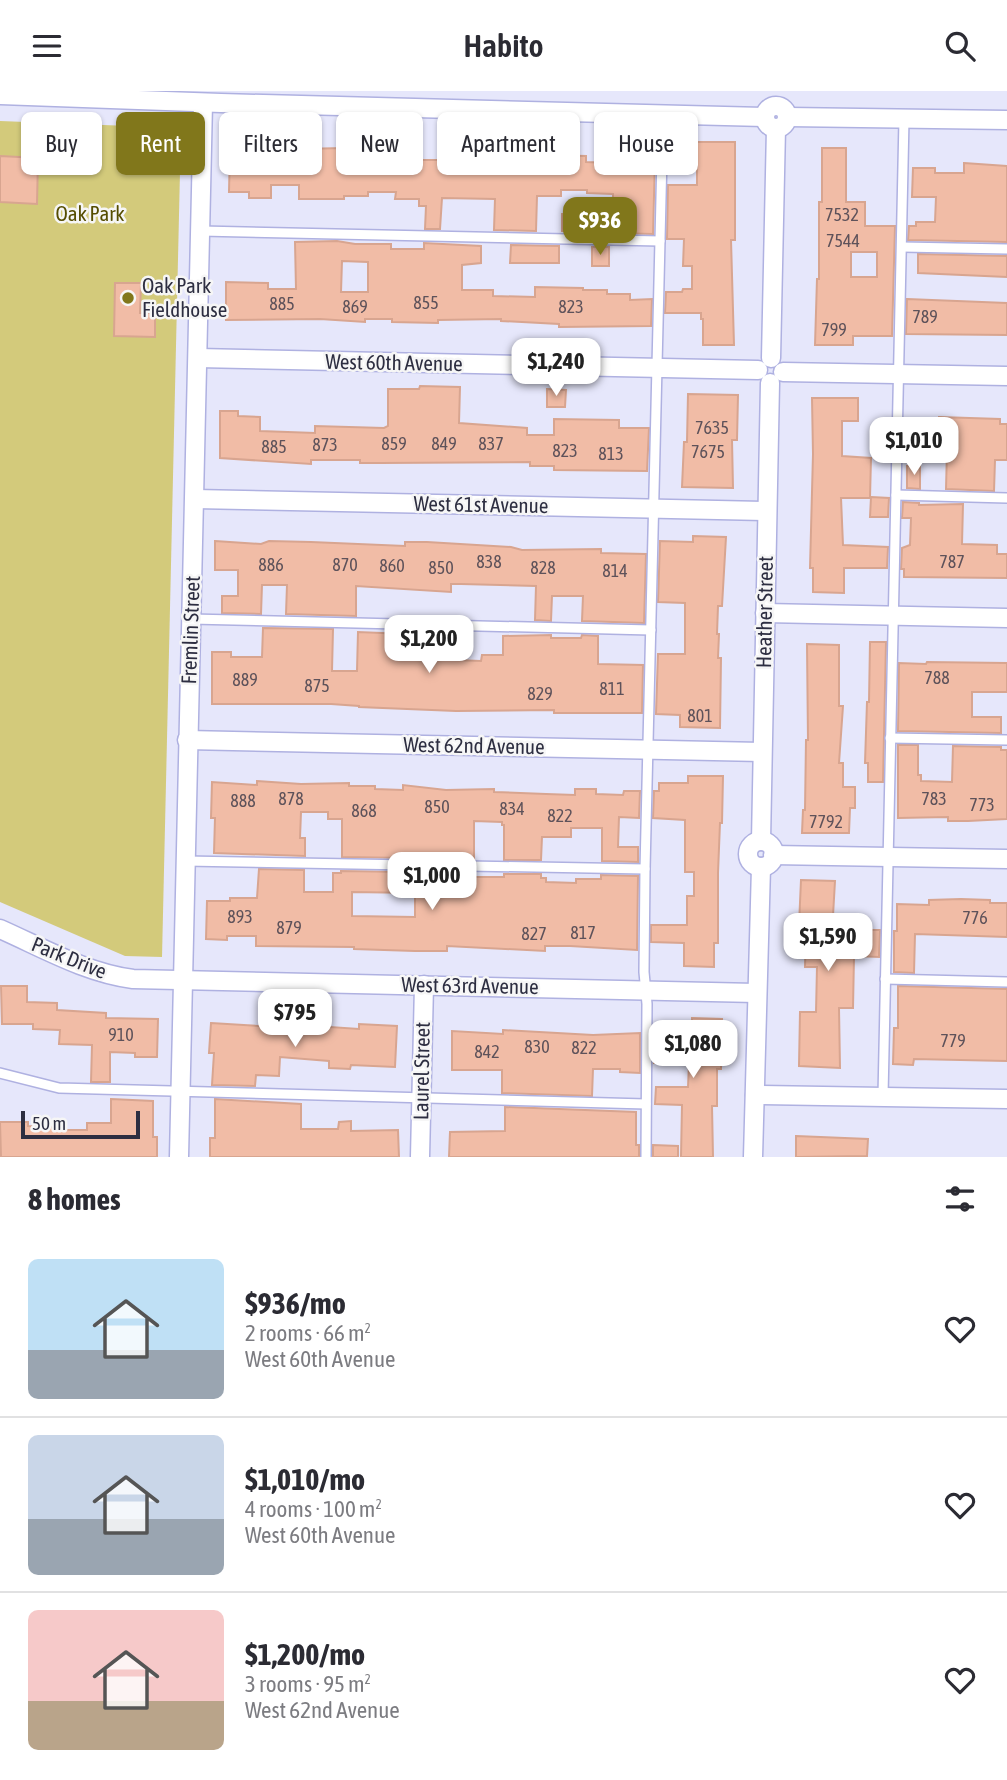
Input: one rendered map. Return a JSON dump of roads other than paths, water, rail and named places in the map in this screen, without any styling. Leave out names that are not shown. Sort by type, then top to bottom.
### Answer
[{"type":"street","points":[[0,95],[24,93],[203,103],[388,98],[629,112]]},
{"type":"street","name":"Fremlin Street","points":[[179,1157],[203,103]]},
{"type":"street","points":[[770,375],[779,361],[771,358],[776,112]]},
{"type":"street","points":[[698,113],[776,112],[904,119],[1007,120]]},
{"type":"street","name":"West 60th Avenue","points":[[198,358],[657,369],[770,375],[898,373],[1007,376]]},
{"type":"street","name":"Heather Street","points":[[767,861],[771,847],[761,841],[770,375]]},
{"type":"street","name":"West 61st Avenue","points":[[195,499],[767,511]]},
{"type":"street","points":[[765,613],[1007,618]]},
{"type":"street","name":"West 62nd Avenue","points":[[187,740],[762,752]]},
{"type":"street","points":[[753,1157],[756,993],[767,861],[887,856],[1007,859]]},
{"type":"street","name":"Park Drive","points":[[0,929],[90,970],[114,977],[183,980]]},
{"type":"street","name":"West 63rd Avenue","points":[[183,980],[756,993]]},
{"type":"street","name":"Laurel Street","points":[[420,1157],[424,985]]},
{"type":"street","points":[[755,1095],[1007,1099]]},
{"type":"lane","points":[[883,1096],[904,119]]},
{"type":"lane","points":[[646,1157],[645,869],[662,175]]},
{"type":"lane","points":[[201,231],[660,241]]},
{"type":"lane","points":[[902,247],[1007,249]]},
{"type":"lane","points":[[896,495],[1007,498]]},
{"type":"lane","points":[[191,619],[651,630]]},
{"type":"lane","points":[[890,737],[1007,740]]},
{"type":"lane","points":[[185,861],[645,869]]},
{"type":"lane","points":[[885,978],[1007,982]]},
{"type":"lane","points":[[0,1073],[59,1088],[646,1104]]},
{"type":"place","name":"Oak Park Fieldhouse","points":[[128,298]]},
{"type":"park label","name":"Oak Park","points":[[90,214]]}]
